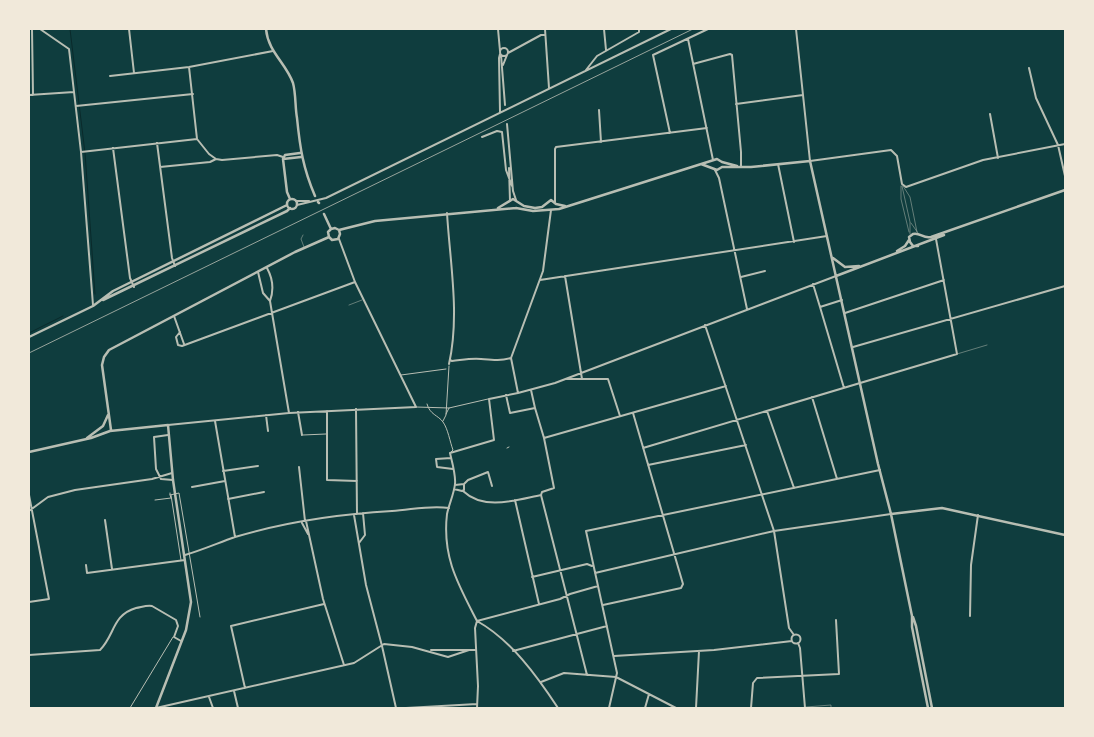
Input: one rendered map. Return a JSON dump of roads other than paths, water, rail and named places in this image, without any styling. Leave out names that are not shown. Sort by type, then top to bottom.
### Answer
[{"type":"street","points":[[32,29],[33,95]]},
{"type":"street","points":[[40,29],[69,49],[82,152],[93,306]]},
{"type":"street","points":[[129,29],[134,73]]},
{"type":"street","points":[[266,29],[272,51],[292,82],[301,155],[315,196]]},
{"type":"street","points":[[498,29],[503,64],[505,105]]},
{"type":"street","points":[[545,29],[549,88]]},
{"type":"street","points":[[604,29],[606,50]]},
{"type":"street","points":[[100,302],[113,291],[131,282],[289,207],[294,208],[309,201],[326,198],[671,29]]},
{"type":"street","points":[[670,132],[653,55],[708,29]]},
{"type":"street","points":[[796,29],[810,161],[891,514],[912,616],[916,626],[932,708]]},
{"type":"street","points":[[584,71],[597,56],[639,30]]},
{"type":"street","points":[[501,54],[508,54],[541,35],[545,35]]},
{"type":"street","points":[[688,39],[713,153],[714,168],[719,178],[748,308]]},
{"type":"street","points":[[499,43],[506,48],[508,54],[503,64]]},
{"type":"street","points":[[500,112],[498,58],[501,54],[501,49],[518,48]]},
{"type":"street","points":[[110,76],[190,68],[272,51]]},
{"type":"street","points":[[693,64],[731,54],[742,157],[741,166]]},
{"type":"street","points":[[190,68],[197,139],[209,154],[216,159],[222,160],[277,155],[283,158],[301,155]]},
{"type":"street","points":[[1029,68],[1036,98],[1058,145],[1065,176]]},
{"type":"street","points":[[29,95],[74,92]]},
{"type":"street","points":[[77,106],[193,94]]},
{"type":"street","points":[[736,104],[803,95]]},
{"type":"street","points":[[599,110],[601,142]]},
{"type":"street","points":[[990,114],[998,158]]},
{"type":"street","points":[[507,124],[512,186]]},
{"type":"street","points":[[518,393],[511,358],[540,280],[545,260],[551,209],[555,204],[555,148],[707,128]]},
{"type":"street","points":[[482,137],[496,131],[502,132],[506,170],[517,201],[515,208]]},
{"type":"street","points":[[82,152],[157,142],[197,139]]},
{"type":"street","points":[[157,142],[173,262],[176,266]]},
{"type":"street","points":[[701,164],[721,168],[810,161],[893,151],[898,158],[902,185],[907,186],[983,160],[1065,144]]},
{"type":"street","points":[[113,148],[131,282],[134,287]]},
{"type":"street","points":[[29,337],[287,211],[290,199],[287,192],[283,158]]},
{"type":"street","points":[[160,167],[210,162],[216,159]]},
{"type":"street","points":[[510,165],[510,207],[533,211],[566,206],[714,160],[741,166]]},
{"type":"street","points":[[719,178],[722,162]]},
{"type":"street","points":[[778,164],[794,242]]},
{"type":"street","points":[[892,254],[904,247],[913,233],[919,233],[924,238],[930,238],[1065,190]]},
{"type":"street","points":[[290,199],[309,201]]},
{"type":"street","points":[[494,209],[513,199],[529,208],[546,204],[550,200],[555,204],[566,206]]},
{"type":"street","points":[[296,201],[297,205]]},
{"type":"street","points":[[546,204],[551,209]]},
{"type":"street","points":[[331,229],[336,228],[339,230],[374,221],[515,208]]},
{"type":"street","points":[[446,415],[448,368],[453,334],[454,309],[447,213]]},
{"type":"street","points":[[324,214],[331,229],[329,236]]},
{"type":"street","points":[[339,230],[339,238],[355,282],[416,406]]},
{"type":"street","points":[[104,425],[116,430],[298,412],[416,406],[449,408],[518,393],[565,379],[748,308],[918,246],[952,231]]},
{"type":"street","points":[[918,246],[922,241],[919,233]]},
{"type":"street","points":[[329,236],[334,240],[339,238]]},
{"type":"street","points":[[111,428],[102,365],[106,353],[113,347],[304,247],[329,236]]},
{"type":"street","points":[[540,280],[827,236]]},
{"type":"street","points":[[909,237],[912,245],[918,246]]},
{"type":"street","points":[[643,448],[957,354],[936,239]]},
{"type":"street","points":[[832,256],[841,266],[847,268],[865,264]]},
{"type":"street","points":[[267,267],[273,290],[270,301],[290,413]]},
{"type":"street","points":[[258,271],[263,292],[270,301]]},
{"type":"street","points":[[741,277],[765,271]]},
{"type":"street","points":[[565,276],[582,379]]},
{"type":"street","points":[[845,313],[944,280]]},
{"type":"street","points":[[180,332],[176,337],[178,345],[182,346],[355,282]]},
{"type":"street","points":[[813,284],[844,388]]},
{"type":"street","points":[[853,347],[1065,286]]},
{"type":"street","points":[[820,307],[842,300]]},
{"type":"street","points":[[174,316],[184,344]]},
{"type":"street","points":[[705,325],[774,531],[789,628],[794,635],[800,637],[798,643],[805,708]]},
{"type":"street","points":[[450,360],[468,358],[496,361],[511,358]]},
{"type":"street","points":[[400,375],[448,368]]},
{"type":"street","points":[[565,379],[608,379],[620,416]]},
{"type":"street","points":[[544,438],[726,386]]},
{"type":"street","points":[[454,489],[493,503],[541,495],[542,492],[554,488],[544,438],[531,390]]},
{"type":"street","points":[[506,395],[510,413],[535,408]]},
{"type":"street","points":[[812,397],[837,479]]},
{"type":"street","points":[[450,453],[496,440],[489,399]]},
{"type":"street","points":[[427,404],[435,417],[443,421],[454,450],[450,453]]},
{"type":"street","points":[[443,421],[449,408]]},
{"type":"street","points":[[356,409],[358,514]]},
{"type":"street","points":[[105,432],[102,429],[109,411]]},
{"type":"street","points":[[327,411],[327,480],[357,481]]},
{"type":"street","points":[[767,411],[794,488]]},
{"type":"street","points":[[298,412],[302,435],[327,434]]},
{"type":"street","points":[[602,605],[681,588],[683,582],[633,413]]},
{"type":"street","points":[[266,415],[268,431]]},
{"type":"street","points":[[215,421],[235,537]]},
{"type":"street","points":[[82,440],[104,425]]},
{"type":"street","points":[[156,708],[182,641],[191,606],[171,494],[173,480],[168,425]]},
{"type":"street","points":[[29,452],[100,436],[111,428]]},
{"type":"street","points":[[169,435],[154,437],[156,469],[159,476],[165,480],[173,480]]},
{"type":"street","points":[[648,465],[746,445]]},
{"type":"street","points":[[450,453],[455,485],[449,508],[446,533],[450,563],[454,575],[477,621],[488,627],[514,651],[540,682],[558,708]]},
{"type":"street","points":[[451,458],[436,459],[437,468],[453,468]]},
{"type":"street","points":[[223,471],[258,466]]},
{"type":"street","points":[[299,468],[306,521],[324,604],[344,665]]},
{"type":"street","points":[[609,708],[616,677],[614,656],[586,531],[880,470]]},
{"type":"street","points":[[455,485],[464,484],[468,480],[488,472],[492,486]]},
{"type":"street","points":[[29,511],[48,497],[75,490],[152,479],[172,473]]},
{"type":"street","points":[[192,487],[225,482]]},
{"type":"street","points":[[464,484],[464,491]]},
{"type":"street","points":[[228,498],[264,492]]},
{"type":"street","points":[[156,500],[170,498],[171,494],[179,493],[200,618]]},
{"type":"street","points":[[171,494],[182,541],[183,561]]},
{"type":"street","points":[[29,495],[50,599],[29,602]]},
{"type":"street","points":[[541,495],[587,675]]},
{"type":"street","points":[[515,500],[539,604]]},
{"type":"street","points":[[184,556],[235,537],[306,521],[432,506],[449,508]]},
{"type":"street","points":[[595,573],[774,531],[942,508],[1065,535]]},
{"type":"street","points":[[359,543],[365,536],[363,513]]},
{"type":"street","points":[[354,515],[366,585],[396,708]]},
{"type":"street","points":[[970,616],[971,566],[978,515]]},
{"type":"street","points":[[105,520],[112,569]]},
{"type":"street","points":[[301,522],[309,536]]},
{"type":"street","points":[[178,541],[187,540]]},
{"type":"street","points":[[86,565],[87,573],[183,561]]},
{"type":"street","points":[[532,577],[587,564],[591,564],[594,568]]},
{"type":"street","points":[[477,621],[598,586]]},
{"type":"street","points":[[245,688],[230,626],[324,604]]},
{"type":"street","points":[[29,655],[100,650],[122,615],[136,608],[152,606],[176,620],[178,626],[130,708]]},
{"type":"street","points":[[912,616],[912,627],[928,708]]},
{"type":"street","points":[[751,708],[753,683],[756,679],[839,674],[836,620]]},
{"type":"street","points":[[477,621],[475,628],[478,686],[477,708]]},
{"type":"street","points":[[514,651],[607,626]]},
{"type":"street","points":[[792,641],[794,635]]},
{"type":"street","points":[[173,636],[182,641]]},
{"type":"street","points":[[614,656],[699,651],[792,641],[798,643]]},
{"type":"street","points":[[156,708],[358,662],[384,644],[429,650],[476,650]]},
{"type":"street","points":[[429,650],[448,657],[469,650]]},
{"type":"street","points":[[696,708],[699,651]]},
{"type":"street","points":[[540,682],[564,674],[616,677],[676,708]]},
{"type":"street","points":[[234,691],[238,708]]},
{"type":"street","points":[[645,708],[649,694]]},
{"type":"street","points":[[209,697],[213,708]]},
{"type":"street","points":[[406,708],[477,704]]},
{"type":"lane","points":[[902,185],[910,222],[909,237]]},
{"type":"lane","points":[[902,185],[910,197],[919,233]]},
{"type":"lane","points":[[902,185],[901,199],[909,237]]},
{"type":"lane","points":[[910,222],[919,233]]},
{"type":"lane","points":[[303,235],[301,239],[304,247]]},
{"type":"lane","points":[[349,305],[364,299]]},
{"type":"lane","points":[[957,354],[987,345]]},
{"type":"lane","points":[[794,708],[831,705],[831,708]]},
{"type":"waterway","points":[[70,29],[85,153],[95,294]]},
{"type":"waterway","points":[[29,333],[63,316]]},
{"type":"railway","points":[[29,353],[693,29]]}]
